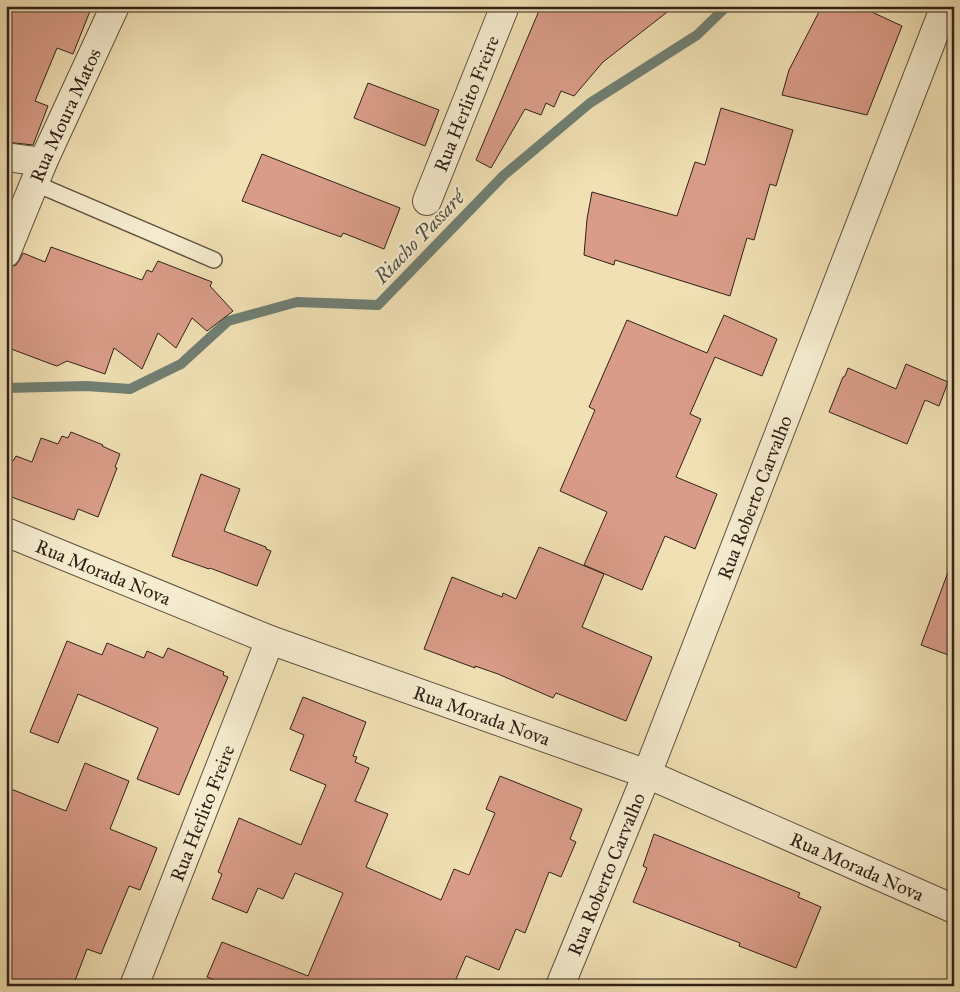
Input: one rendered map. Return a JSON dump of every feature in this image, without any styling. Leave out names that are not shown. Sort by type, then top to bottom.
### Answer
[{"type":"street","name":"Rua Moura Matos","points":[[6,253],[38,173],[115,6]]},
{"type":"street","name":"Rua Herlito Freire","points":[[427,201],[505,6]]},
{"type":"street","name":"Rua Roberto Carvalho","points":[[560,986],[647,774],[944,9]]},
{"type":"street","points":[[6,157],[38,173]]},
{"type":"street","name":"Rua Morada Nova","points":[[6,532],[270,640],[647,774],[954,909]]},
{"type":"street","name":"Rua Herlito Freire","points":[[134,986],[270,640]]},
{"type":"lane","points":[[38,173],[214,260]]},
{"type":"building","points":[[9,6],[92,6],[73,54],[57,48],[35,101],[48,106],[33,145],[6,142],[6,21]]},
{"type":"building","points":[[541,6],[675,6],[603,62],[574,96],[561,91],[554,107],[546,103],[541,115],[525,109],[491,168],[476,160]]},
{"type":"building","points":[[822,6],[859,6],[902,26],[867,115],[782,95],[789,70]]},
{"type":"building","points":[[368,83],[439,110],[425,146],[354,118]]},
{"type":"building","points":[[721,108],[793,130],[776,186],[770,184],[754,240],[747,238],[730,296],[615,260],[614,265],[584,255],[587,219],[592,192],[677,216],[695,162],[705,165]]},
{"type":"building","points":[[262,154],[400,208],[384,249],[343,233],[341,237],[242,201]]},
{"type":"building","points":[[51,247],[142,280],[147,270],[152,272],[158,261],[212,282],[210,286],[233,311],[207,331],[192,318],[176,348],[158,333],[142,369],[114,348],[105,374],[67,361],[57,366],[51,364],[6,347],[6,268],[16,265],[23,253],[45,262]]},
{"type":"building","points":[[724,315],[777,339],[762,376],[715,357],[690,414],[701,419],[676,477],[717,494],[695,549],[665,536],[642,590],[584,565],[607,512],[560,491],[595,410],[589,407],[627,320],[707,353]]},
{"type":"building","points":[[906,364],[948,382],[939,406],[925,400],[907,444],[829,412],[848,368],[896,389]]},
{"type":"building","points":[[71,432],[120,454],[115,467],[117,468],[98,517],[78,509],[74,520],[6,495],[6,459],[13,461],[16,456],[32,462],[41,438],[58,444],[62,436],[68,438]]},
{"type":"building","points":[[201,474],[240,489],[224,531],[266,547],[266,549],[271,551],[257,586],[172,556]]},
{"type":"building","points":[[539,547],[604,574],[582,627],[652,657],[626,721],[556,693],[553,698],[498,674],[475,666],[475,668],[424,649],[452,577],[502,597],[503,593],[516,599]]},
{"type":"building","points":[[951,564],[954,564],[954,657],[921,645]]},
{"type":"building","points":[[67,641],[102,655],[107,643],[144,658],[147,651],[163,658],[168,648],[224,672],[223,675],[228,677],[179,795],[137,779],[158,728],[109,707],[78,694],[58,743],[30,732]]},
{"type":"building","points":[[303,697],[366,722],[353,756],[357,757],[355,762],[369,768],[355,801],[388,814],[366,867],[441,900],[454,869],[469,875],[495,813],[486,809],[500,776],[582,809],[570,839],[576,842],[561,877],[549,872],[525,933],[516,929],[499,970],[466,956],[453,986],[229,986],[207,977],[222,942],[308,976],[343,893],[295,873],[283,899],[258,888],[247,913],[212,899],[222,874],[218,872],[239,818],[301,845],[326,785],[290,770],[304,735],[290,729]]},
{"type":"building","points":[[85,763],[129,781],[110,829],[157,848],[140,890],[129,886],[101,954],[87,949],[73,986],[6,986],[6,787],[66,811]]},
{"type":"building","points":[[654,834],[800,893],[798,897],[821,907],[796,968],[739,946],[740,943],[633,902],[647,868],[643,866]]},
{"type":"waterway","name":"Riacho Passaré","points":[[6,388],[86,386],[130,389],[181,364],[228,321],[297,302],[378,305],[504,175],[590,103],[697,35],[727,6]]}]
